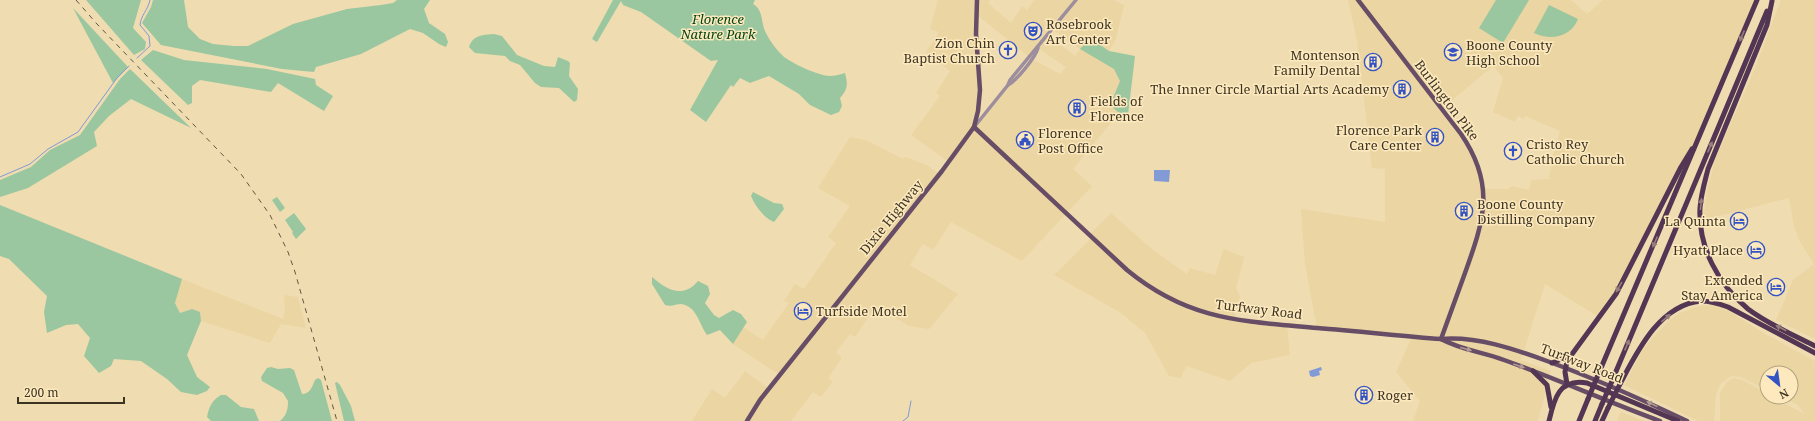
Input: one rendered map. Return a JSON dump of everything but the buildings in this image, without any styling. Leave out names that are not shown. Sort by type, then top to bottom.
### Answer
[{"type":"highway","points":[[1579,421],[1757,0]]},
{"type":"highway","points":[[1772,0],[1767,25],[1708,169],[1701,200],[1700,221],[1703,242],[1708,256],[1724,284],[1735,296],[1749,310],[1815,346]]},
{"type":"highway","points":[[1595,421],[1772,0]]},
{"type":"highway","points":[[1567,384],[1565,368],[1572,355],[1616,294],[1683,163],[1697,142]]},
{"type":"highway","points":[[1602,421],[1637,351],[1649,333],[1669,315],[1680,308],[1702,301],[1714,302],[1728,307],[1815,353]]},
{"type":"highway","points":[[1552,363],[1572,355]]},
{"type":"highway","points":[[1532,371],[1547,384],[1551,409]]},
{"type":"highway","points":[[1549,421],[1551,409],[1557,393],[1567,384],[1580,382],[1587,383],[1678,421]]},
{"type":"main road","name":"Dixie Highway","points":[[747,421],[760,400],[942,171],[974,127],[978,111],[980,90],[976,34],[977,0]]},
{"type":"main road","name":"Burlington Pike","points":[[1358,0],[1461,134],[1474,155],[1480,174],[1483,188],[1484,208],[1480,231],[1441,339]]},
{"type":"main road","name":"Turfway Road","points":[[974,127],[1127,270],[1154,290],[1181,304],[1211,315],[1245,321],[1441,339],[1454,338],[1479,341],[1521,352],[1628,392],[1687,421]]},
{"type":"main road","name":"Turfway Road","points":[[1441,339],[1452,345],[1505,360],[1567,384],[1615,405],[1660,421]]},
{"type":"street","points":[[974,127],[1008,85],[1023,70],[1038,48],[1076,0]]},
{"type":"shaded area","points":[[938,0],[990,0],[988,3],[1011,23],[1022,6],[1027,10],[1034,0],[1114,0],[1124,5],[1116,39],[1109,51],[1090,38],[1114,69],[1120,81],[1110,104],[1119,113],[1073,169],[1092,186],[1022,261],[951,222],[933,250],[923,244],[910,265],[958,294],[929,329],[909,326],[876,306],[855,337],[850,334],[836,352],[842,358],[828,378],[833,382],[821,397],[813,392],[791,421],[692,421],[712,389],[725,398],[745,371],[769,389],[780,375],[733,344],[743,327],[763,340],[789,303],[784,301],[795,284],[804,289],[836,243],[828,237],[850,206],[818,188],[850,137],[866,140],[903,159],[905,157],[927,165],[939,174],[949,162],[911,135],[940,96],[936,93],[950,71],[926,52],[939,32],[930,29]],"holes":[[[976,14],[1029,57],[1038,48],[1066,67],[1060,74],[1032,59],[979,121],[977,119],[979,67]],[[1053,30],[1080,49],[1075,56],[1048,36]]]},
{"type":"shaded area","points":[[1348,0],[1571,0],[1587,14],[1603,0],[1757,0],[1697,142],[1685,159],[1626,277],[1599,317],[1545,284],[1521,360],[1551,371],[1538,421],[1413,421],[1420,401],[1396,372],[1412,337],[1317,328],[1305,264],[1301,209],[1385,222],[1385,169],[1372,168],[1357,40]],"holes":[[[1493,66],[1503,78],[1493,112],[1515,122],[1518,116],[1524,119],[1525,116],[1560,131],[1553,155],[1549,179],[1531,180],[1529,190],[1512,186],[1508,189],[1483,188],[1466,140],[1442,109]]]},
{"type":"shaded area","points":[[1781,0],[1815,0],[1815,339],[1776,320],[1793,280],[1814,264],[1800,242],[1794,226],[1789,198],[1703,220],[1707,191],[1715,160],[1755,68]]},
{"type":"shaded area","points":[[1111,213],[1153,250],[1187,274],[1190,268],[1215,275],[1224,249],[1244,257],[1236,288],[1240,296],[1234,320],[1287,325],[1290,355],[1251,363],[1230,381],[1186,366],[1181,378],[1169,376],[1145,333],[1121,313],[1054,275],[1091,238],[1089,235]]},
{"type":"shaded area","points":[[182,279],[283,319],[285,311],[284,295],[298,297],[306,328],[281,324],[270,343],[201,321],[200,313],[192,309],[180,313],[175,303]]},
{"type":"shaded area","points":[[1713,305],[1727,310],[1767,335],[1815,361],[1815,421],[1720,421],[1720,393],[1727,382],[1734,378],[1742,380],[1759,389],[1759,405],[1788,405],[1804,414],[1798,405],[1799,365],[1759,365],[1759,386],[1741,377],[1731,376],[1720,384],[1716,394],[1714,421],[1698,421],[1624,385],[1641,353],[1653,337],[1670,320],[1680,313],[1696,307]]},
{"type":"shaded area","points":[[1621,412],[1644,421],[1617,421]]},
{"type":"green space","points":[[86,0],[141,0],[133,28],[146,42],[145,49],[134,55]]},
{"type":"green space","points":[[153,0],[184,0],[188,27],[200,39],[213,44],[248,46],[293,24],[347,9],[393,3],[397,0],[430,0],[424,9],[429,23],[445,34],[448,42],[446,47],[423,33],[410,29],[361,54],[316,67],[314,72],[282,69],[161,45],[142,23],[151,7]]},
{"type":"green space","name":"Florence Nature Park","points":[[613,0],[755,0],[753,4],[759,9],[767,34],[783,56],[812,72],[819,74],[830,76],[845,73],[847,86],[845,92],[840,98],[842,106],[839,112],[831,115],[810,105],[799,94],[769,76],[750,83],[740,78],[733,87],[731,85],[706,122],[690,110],[718,60],[711,61],[641,12],[623,5],[621,1],[597,42],[592,39]]},
{"type":"green space","points":[[1496,0],[1529,0],[1503,43],[1479,28]]},
{"type":"green space","points":[[1549,5],[1578,19],[1571,30],[1560,36],[1554,37],[1547,37],[1534,33]]},
{"type":"green space","points":[[73,8],[128,67],[113,83]]},
{"type":"green space","points":[[494,34],[502,36],[517,55],[544,66],[555,67],[558,57],[568,61],[570,63],[569,76],[578,89],[577,100],[574,102],[559,88],[541,87],[535,83],[520,65],[510,61],[505,56],[475,53],[469,47],[473,40],[478,36]]},
{"type":"green space","points":[[1090,38],[1109,51],[1135,56],[1128,115],[1119,113],[1110,105],[1120,81],[1114,69],[1080,49]]},
{"type":"green space","points":[[153,50],[184,60],[267,69],[315,79],[316,85],[333,96],[324,111],[278,83],[271,92],[200,80],[192,86],[192,103],[188,105],[141,60]]},
{"type":"green space","points":[[130,69],[191,128],[131,99],[109,116],[94,132],[97,146],[28,188],[0,197],[0,180],[31,167],[50,150],[80,135],[120,79]]},
{"type":"green space","points":[[753,192],[774,203],[782,204],[784,209],[774,222],[763,215],[757,208],[751,196]]},
{"type":"green space","points":[[277,197],[285,208],[280,212],[272,200]]},
{"type":"green space","points":[[0,205],[182,279],[175,303],[180,313],[192,309],[200,312],[201,321],[187,355],[197,377],[210,387],[207,391],[197,395],[181,392],[167,379],[141,361],[114,359],[111,366],[99,373],[84,356],[90,338],[78,324],[66,325],[47,333],[44,312],[47,296],[9,259],[0,256]]},
{"type":"green space","points":[[294,213],[306,229],[296,239],[285,220]]},
{"type":"green space","points":[[652,277],[663,286],[675,291],[687,290],[698,281],[708,286],[710,294],[705,303],[714,315],[719,318],[733,310],[741,314],[747,322],[733,344],[720,330],[707,335],[697,316],[691,308],[686,305],[665,305],[652,284]]},
{"type":"green space","points":[[271,367],[278,369],[290,368],[294,370],[302,394],[307,393],[312,388],[315,380],[318,378],[321,380],[332,421],[280,421],[287,412],[288,401],[283,393],[262,381],[261,377],[267,368]]},
{"type":"green space","points":[[337,382],[351,406],[355,421],[344,421],[335,383]]},
{"type":"green space","points":[[221,395],[226,395],[241,407],[254,409],[259,421],[211,421],[207,417],[210,407],[215,399]]},
{"type":"water","points":[[1154,170],[1170,170],[1169,182],[1154,181]]},
{"type":"water","points":[[1321,367],[1322,370],[1319,371],[1320,375],[1313,377],[1310,376],[1309,371]]},
{"type":"waterway","points":[[137,58],[150,46],[149,36],[140,25],[150,0]]},
{"type":"waterway","points":[[0,177],[30,164],[48,149],[78,132],[117,78],[129,66]]},
{"type":"waterway","points":[[903,421],[908,417],[911,401]]},
{"type":"railway","points":[[76,0],[97,24],[241,174],[270,215],[288,252],[295,272],[337,421]]},
{"type":"place","name":"Rosebrook Art Center","points":[[1033,31]]},
{"type":"place","name":"Zion Chin Baptist Church","points":[[1008,50]]},
{"type":"place","name":"Boone County High School","points":[[1453,52]]},
{"type":"place","name":"Montenson Family Dental","points":[[1373,62]]},
{"type":"place","name":"The Inner Circle Martial Arts Academy","points":[[1402,89]]},
{"type":"place","name":"Fields of Florence","points":[[1077,108]]},
{"type":"place","name":"Florence Park Care Center","points":[[1435,137]]},
{"type":"place","name":"Florence Post Office","points":[[1025,140]]},
{"type":"place","name":"Cristo Rey Catholic Church","points":[[1513,151]]},
{"type":"place","name":"Boone County Distilling Company","points":[[1464,211]]},
{"type":"place","name":"La Quinta","points":[[1739,221]]},
{"type":"place","name":"Hyatt Place","points":[[1756,250]]},
{"type":"place","name":"Extended Stay America","points":[[1776,287]]},
{"type":"place","name":"Turfside Motel","points":[[803,311]]},
{"type":"place","name":"Roger","points":[[1364,395]]}]
